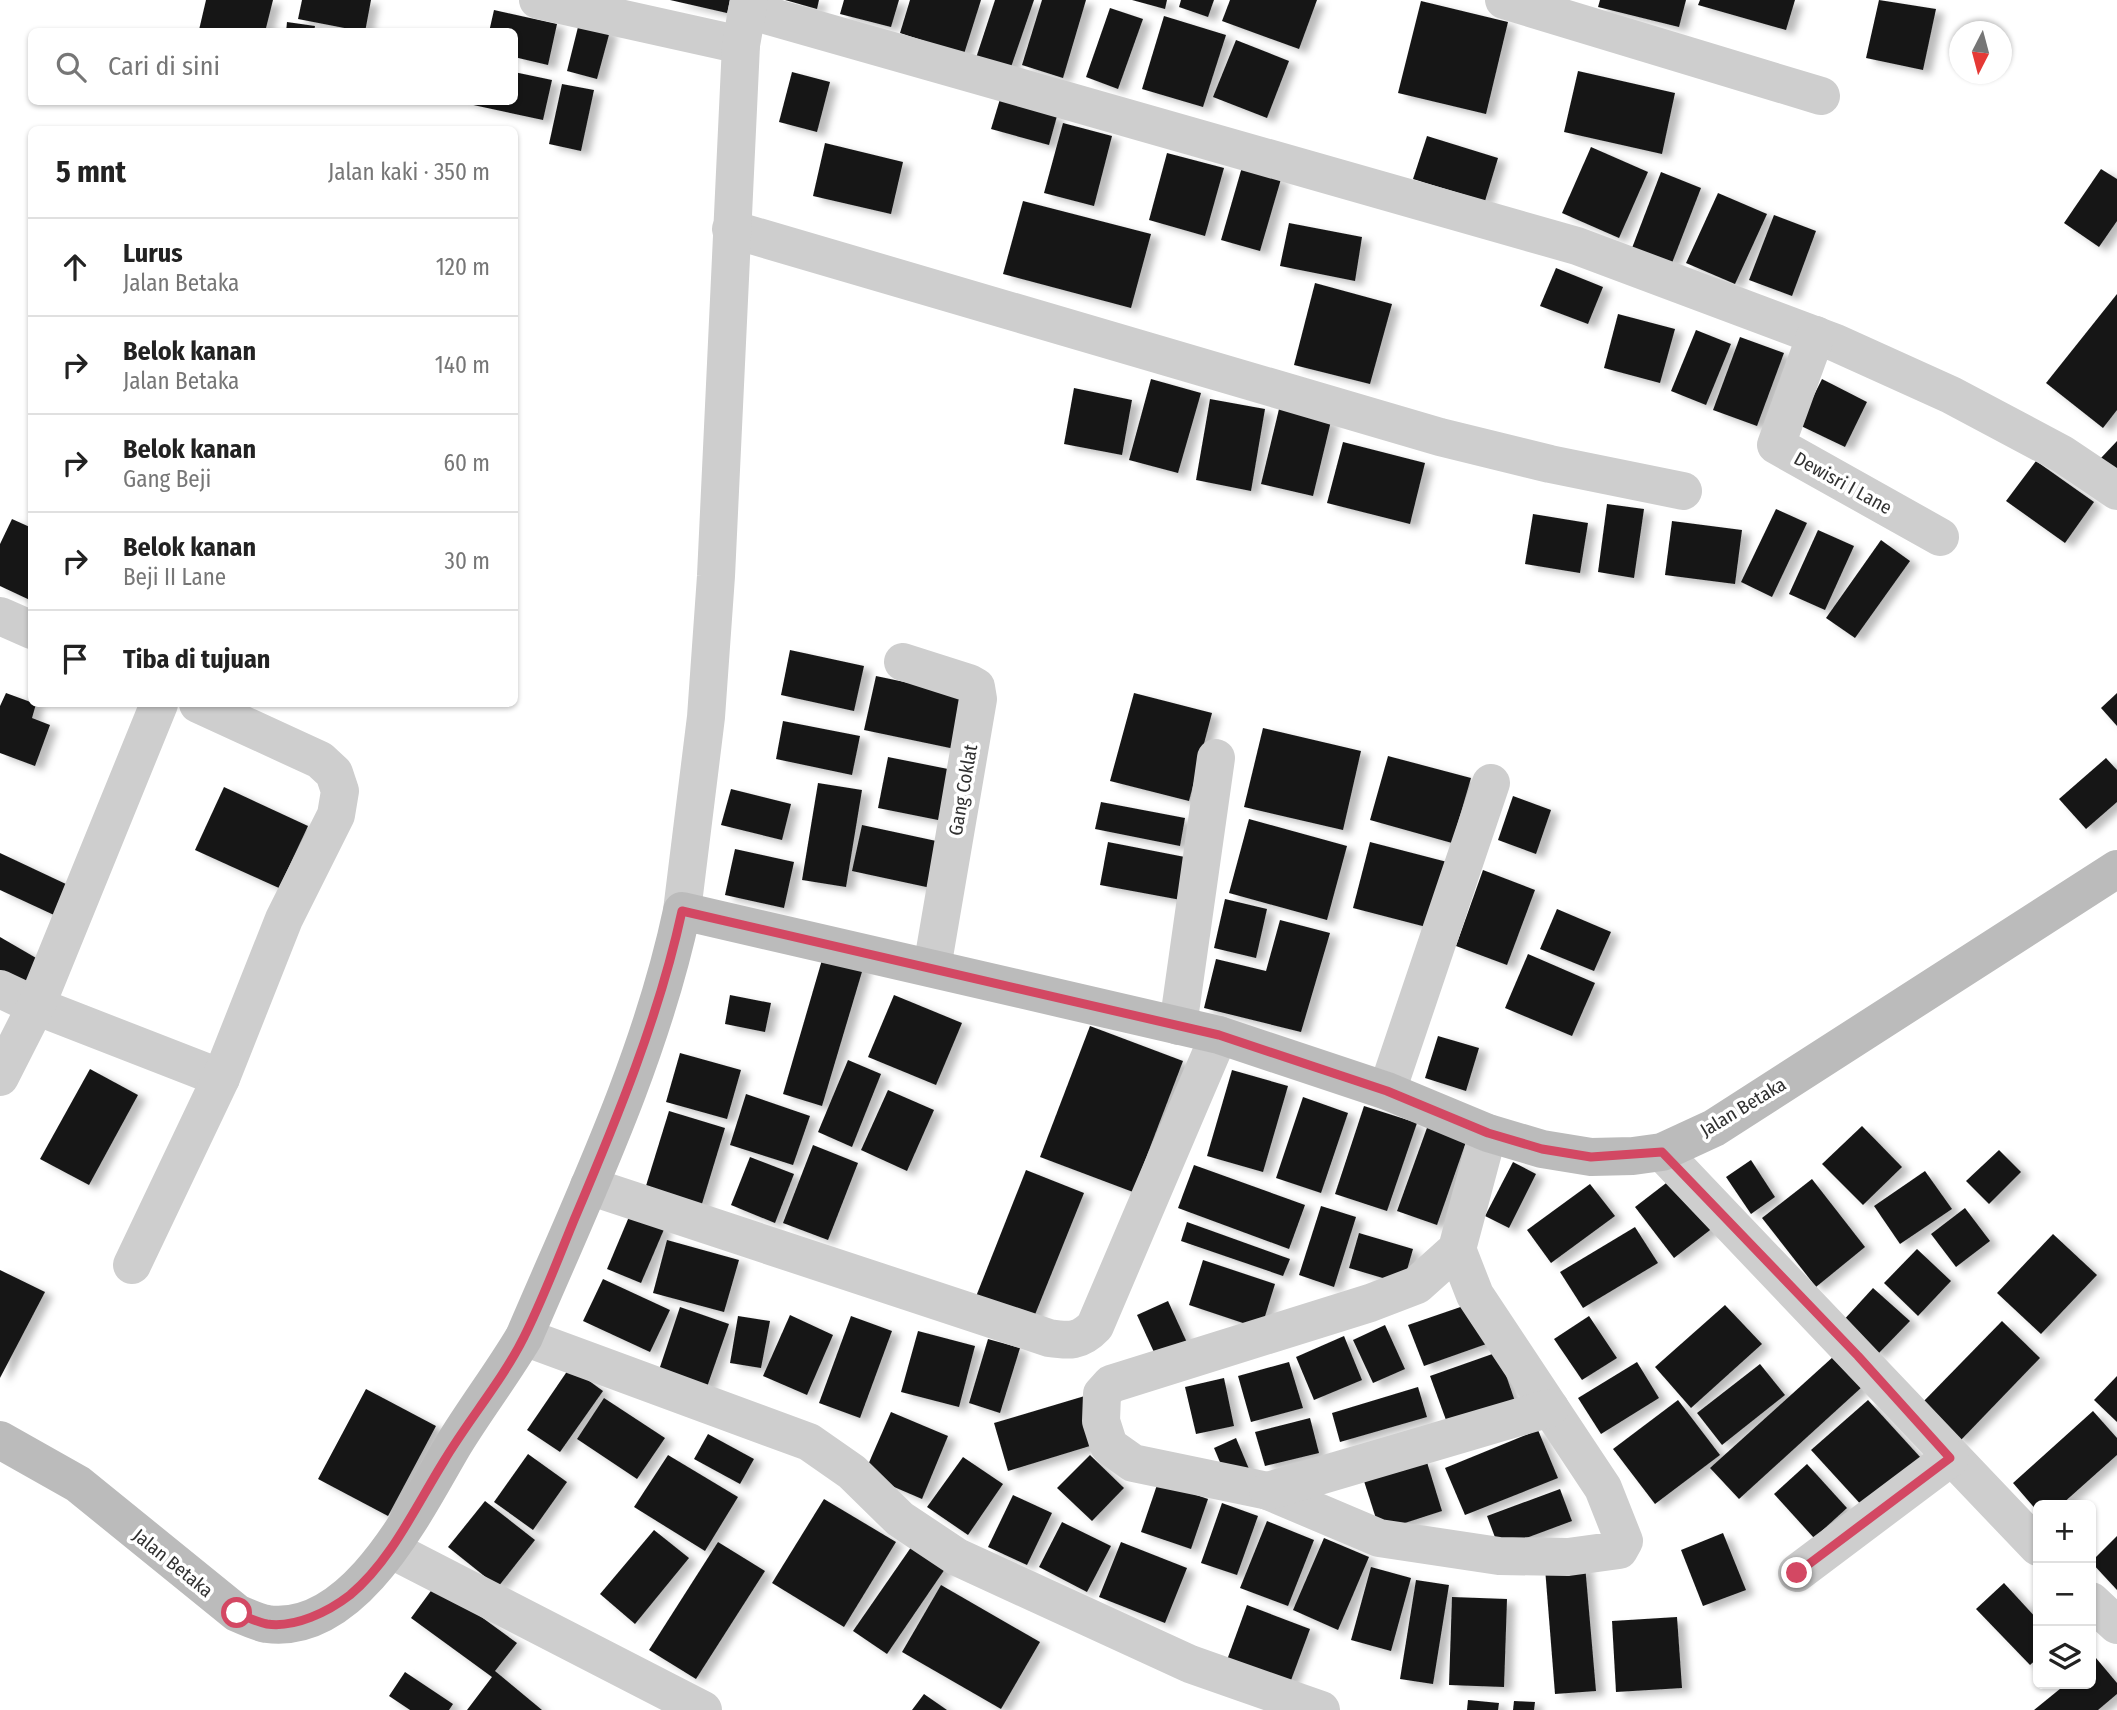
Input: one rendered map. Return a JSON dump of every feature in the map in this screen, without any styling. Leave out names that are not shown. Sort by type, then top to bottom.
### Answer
[{"type":"street","points":[[538,0],[746,18],[1577,246],[1816,335],[1951,395],[2062,454],[2117,491]]},
{"type":"street","points":[[1504,0],[1821,96]]},
{"type":"street","points":[[682,911],[706,717],[716,576],[731,229],[746,18]]},
{"type":"street","points":[[731,229],[1440,437],[1550,464],[1683,491]]},
{"type":"street","name":"Dewisri I Lane","points":[[1816,335],[1776,445],[1940,537]]},
{"type":"street","points":[[0,616],[28,627]]},
{"type":"street","name":"Gang Coklat","points":[[903,662],[969,683],[976,687],[978,699],[932,968]]},
{"type":"street","points":[[0,1077],[36,1006],[158,707]]},
{"type":"street","points":[[132,1265],[221,1078],[284,919],[336,815],[340,791],[334,773],[320,760],[205,707]]},
{"type":"street","points":[[1178,1026],[1216,758]]},
{"type":"street","points":[[1387,1091],[1491,783]]},
{"type":"street","name":"Jalan Betaka","points":[[0,1440],[78,1484],[237,1613],[267,1624],[294,1623],[323,1612],[351,1594],[390,1549],[467,1423],[499,1379],[524,1337],[589,1186],[636,1065],[675,942],[682,911],[1219,1035],[1387,1091],[1488,1133],[1542,1149],[1591,1157],[1662,1152],[1714,1128],[2117,869]]},
{"type":"street","points":[[0,989],[36,1006],[221,1078]]},
{"type":"street","points":[[589,1186],[1049,1338],[1068,1341],[1084,1338],[1095,1326],[1219,1035]]},
{"type":"street","points":[[1458,1249],[1417,1284],[1370,1303],[1111,1384],[1102,1394],[1101,1421],[1109,1446],[1133,1463],[1268,1491],[1379,1538],[1499,1556],[1568,1557],[1619,1550],[1624,1541],[1604,1488],[1475,1295],[1458,1249],[1488,1133]]},
{"type":"street","points":[[1662,1152],[2033,1543]]},
{"type":"street","points":[[524,1337],[809,1442],[852,1472],[900,1518],[957,1557],[1190,1664],[1321,1710]]},
{"type":"street","points":[[1268,1491],[1550,1408]]},
{"type":"street","points":[[1797,1573],[1950,1458]]},
{"type":"street","points":[[390,1549],[702,1710]]},
{"type":"street","points":[[2096,1606],[2117,1625]]},
{"type":"building","points":[[206,0],[273,0],[266,28],[199,28]]},
{"type":"building","points":[[302,0],[371,0],[366,28],[344,28],[298,19]]},
{"type":"building","points":[[670,0],[730,0],[727,13]]},
{"type":"building","points":[[785,0],[819,0],[817,9]]},
{"type":"building","points":[[844,0],[899,0],[891,27],[840,14]]},
{"type":"building","points":[[910,0],[981,0],[964,54],[900,33]]},
{"type":"building","points":[[995,0],[1034,0],[1010,70],[976,58]]},
{"type":"building","points":[[1042,0],[1086,0],[1063,78],[1022,65]]},
{"type":"building","points":[[1132,0],[1167,0],[1165,9]]},
{"type":"building","points":[[1181,0],[1214,0],[1208,17],[1179,7]]},
{"type":"building","points":[[1230,0],[1317,0],[1299,49],[1222,21]]},
{"type":"building","points":[[1600,0],[1686,0],[1679,27],[1598,7]]},
{"type":"building","points":[[1700,0],[1795,0],[1786,30],[1698,5]]},
{"type":"building","points":[[1879,0],[1936,9],[1923,70],[1866,58]]},
{"type":"building","points":[[1421,1],[1508,22],[1486,114],[1398,93]]},
{"type":"building","points":[[1110,8],[1143,19],[1118,89],[1086,77]]},
{"type":"building","points":[[494,10],[557,24],[548,65],[518,58],[518,28],[490,28]]},
{"type":"building","points":[[1164,16],[1226,35],[1203,107],[1142,89]]},
{"type":"building","points":[[287,22],[315,26],[315,28],[286,28]]},
{"type":"building","points":[[579,23],[610,31],[597,79],[567,71]]},
{"type":"building","points":[[1236,40],[1289,61],[1267,118],[1213,97]]},
{"type":"building","points":[[1578,71],[1675,93],[1662,154],[1564,132]]},
{"type":"building","points":[[792,72],[830,82],[817,132],[779,122]]},
{"type":"building","points":[[518,73],[552,80],[543,120],[473,105],[518,105]]},
{"type":"building","points":[[562,84],[594,90],[581,151],[549,144]]},
{"type":"building","points":[[1000,99],[1057,116],[1049,145],[991,129]]},
{"type":"building","points":[[1063,123],[1112,136],[1094,206],[1044,193]]},
{"type":"building","points":[[1427,136],[1498,158],[1485,201],[1413,179]]},
{"type":"building","points":[[825,143],[903,162],[891,214],[813,196]]},
{"type":"building","points":[[1591,147],[1648,172],[1619,238],[1562,213]]},
{"type":"building","points":[[1167,153],[1224,168],[1205,236],[1149,220]]},
{"type":"building","points":[[1242,167],[1281,179],[1260,251],[1221,240]]},
{"type":"building","points":[[2101,169],[2117,179],[2117,221],[2099,247],[2064,223]]},
{"type":"building","points":[[1661,172],[1701,188],[1672,263],[1632,248]]},
{"type":"building","points":[[1718,193],[1767,214],[1735,284],[1686,263]]},
{"type":"building","points":[[1023,201],[1151,234],[1131,308],[1003,274]]},
{"type":"building","points":[[1774,215],[1816,231],[1792,296],[1749,280]]},
{"type":"building","points":[[1289,223],[1362,237],[1355,281],[1280,266]]},
{"type":"building","points":[[1556,268],[1603,287],[1588,324],[1540,306]]},
{"type":"building","points":[[1315,283],[1392,304],[1370,384],[1294,365]]},
{"type":"building","points":[[2117,294],[2117,410],[2103,428],[2046,383]]},
{"type":"building","points":[[1618,314],[1675,329],[1660,383],[1604,368]]},
{"type":"building","points":[[1696,330],[1731,344],[1706,405],[1671,391]]},
{"type":"building","points":[[1740,337],[1784,353],[1757,426],[1713,410]]},
{"type":"building","points":[[1151,379],[1201,393],[1178,473],[1129,460]]},
{"type":"building","points":[[1822,379],[1867,402],[1845,447],[1799,425]]},
{"type":"building","points":[[1074,388],[1132,400],[1122,455],[1064,444]]},
{"type":"building","points":[[1210,399],[1265,409],[1251,491],[1196,480]]},
{"type":"building","points":[[1279,409],[1331,421],[1313,496],[1261,484]]},
{"type":"building","points":[[2117,441],[2117,473],[2101,458]]},
{"type":"building","points":[[1343,442],[1425,463],[1410,524],[1327,503]]},
{"type":"building","points":[[2036,461],[2094,502],[2065,543],[2006,501]]},
{"type":"building","points":[[1607,504],[1644,509],[1634,578],[1598,572]]},
{"type":"building","points":[[1776,509],[1807,523],[1772,597],[1741,582]]},
{"type":"building","points":[[1533,514],[1588,523],[1580,573],[1525,564]]},
{"type":"building","points":[[12,519],[28,526],[28,599],[0,586],[0,544]]},
{"type":"building","points":[[1672,521],[1742,530],[1735,584],[1665,575]]},
{"type":"building","points":[[1818,530],[1854,546],[1825,610],[1789,594]]},
{"type":"building","points":[[1881,540],[1910,561],[1855,638],[1826,618]]},
{"type":"building","points":[[790,650],[864,666],[854,711],[781,695]]},
{"type":"building","points":[[876,676],[966,695],[955,749],[864,730]]},
{"type":"building","points":[[6,693],[28,701],[28,707],[35,707],[32,718],[50,725],[35,766],[0,753],[0,706]]},
{"type":"building","points":[[1134,693],[1212,713],[1189,801],[1110,781]]},
{"type":"building","points":[[2117,693],[2117,726],[2101,708]]},
{"type":"building","points":[[783,721],[860,736],[852,775],[776,759]]},
{"type":"building","points":[[1263,728],[1361,751],[1343,830],[1244,807]]},
{"type":"building","points":[[1388,756],[1471,778],[1452,843],[1370,820]]},
{"type":"building","points":[[888,757],[963,772],[953,823],[878,808]]},
{"type":"building","points":[[2106,758],[2117,770],[2117,802],[2086,829],[2059,799]]},
{"type":"building","points":[[818,783],[862,790],[846,887],[802,880]]},
{"type":"building","points":[[224,787],[308,826],[279,888],[195,850]]},
{"type":"building","points":[[731,789],[791,804],[782,840],[721,825]]},
{"type":"building","points":[[1513,796],[1551,810],[1536,854],[1498,840]]},
{"type":"building","points":[[1101,802],[1185,818],[1180,846],[1095,829]]},
{"type":"building","points":[[1249,819],[1347,846],[1327,920],[1229,893]]},
{"type":"building","points":[[862,825],[941,842],[931,888],[852,871]]},
{"type":"building","points":[[1108,842],[1190,858],[1181,900],[1100,885]]},
{"type":"building","points":[[1370,842],[1451,863],[1434,929],[1353,908]]},
{"type":"building","points":[[735,849],[794,862],[784,908],[725,895]]},
{"type":"building","points":[[0,853],[68,885],[54,915],[0,890]]},
{"type":"building","points":[[1483,870],[1535,890],[1507,965],[1456,946]]},
{"type":"building","points":[[1225,899],[1267,909],[1256,958],[1214,948]]},
{"type":"building","points":[[1557,909],[1611,932],[1594,971],[1540,949]]},
{"type":"building","points":[[1280,920],[1330,933],[1301,1032],[1204,1008],[1216,959],[1266,971]]},
{"type":"building","points":[[0,937],[43,962],[28,988],[0,972]]},
{"type":"building","points":[[824,953],[864,965],[822,1106],[783,1094]]},
{"type":"building","points":[[1528,954],[1595,983],[1572,1036],[1505,1008]]},
{"type":"building","points":[[730,995],[771,1003],[765,1032],[725,1024]]},
{"type":"building","points":[[894,995],[962,1023],[936,1085],[868,1057]]},
{"type":"building","points":[[1090,1026],[1183,1061],[1133,1192],[1040,1157]]},
{"type":"building","points":[[1438,1036],[1479,1048],[1466,1091],[1425,1078]]},
{"type":"building","points":[[680,1053],[741,1070],[727,1119],[666,1102]]},
{"type":"building","points":[[848,1060],[881,1074],[852,1147],[818,1132]]},
{"type":"building","points":[[90,1069],[138,1095],[89,1185],[40,1159]]},
{"type":"building","points":[[1232,1070],[1288,1086],[1263,1172],[1207,1156]]},
{"type":"building","points":[[888,1090],[934,1110],[907,1171],[861,1150]]},
{"type":"building","points":[[746,1094],[810,1116],[793,1165],[730,1145]]},
{"type":"building","points":[[1303,1097],[1348,1113],[1321,1193],[1276,1178]]},
{"type":"building","points":[[1364,1106],[1417,1123],[1387,1211],[1335,1194]]},
{"type":"building","points":[[669,1111],[725,1128],[701,1207],[645,1189]]},
{"type":"building","points":[[1428,1125],[1467,1139],[1437,1225],[1397,1211]]},
{"type":"building","points":[[1862,1126],[1902,1167],[1863,1205],[1822,1164]]},
{"type":"building","points":[[813,1145],[858,1163],[828,1240],[783,1223]]},
{"type":"building","points":[[1999,1150],[2021,1172],[1989,1204],[1966,1181]]},
{"type":"building","points":[[750,1157],[794,1174],[775,1223],[731,1205]]},
{"type":"building","points":[[1751,1160],[1775,1197],[1751,1214],[1726,1177]]},
{"type":"building","points":[[1513,1162],[1536,1174],[1509,1228],[1485,1216]]},
{"type":"building","points":[[1194,1165],[1305,1205],[1289,1249],[1178,1208]]},
{"type":"building","points":[[1026,1170],[1084,1193],[1032,1322],[975,1299]]},
{"type":"building","points":[[1925,1171],[1952,1209],[1900,1244],[1874,1206]]},
{"type":"building","points":[[1674,1177],[1714,1227],[1674,1258],[1635,1207]]},
{"type":"building","points":[[1812,1179],[1865,1247],[1816,1287],[1762,1218]]},
{"type":"building","points":[[1590,1184],[1615,1216],[1551,1263],[1527,1230]]},
{"type":"building","points":[[1321,1206],[1356,1217],[1334,1287],[1299,1275]]},
{"type":"building","points":[[1965,1208],[1990,1241],[1956,1267],[1931,1234]]},
{"type":"building","points":[[631,1212],[665,1227],[641,1283],[607,1269]]},
{"type":"building","points":[[1187,1222],[1290,1259],[1283,1276],[1181,1241]]},
{"type":"building","points":[[1635,1227],[1658,1263],[1583,1308],[1560,1272]]},
{"type":"building","points":[[1359,1233],[1413,1249],[1403,1284],[1349,1268]]},
{"type":"building","points":[[2053,1234],[2097,1275],[2041,1334],[1997,1293]]},
{"type":"building","points":[[667,1240],[739,1260],[724,1312],[653,1293]]},
{"type":"building","points":[[1917,1249],[1951,1281],[1918,1316],[1884,1283]]},
{"type":"building","points":[[1203,1260],[1275,1284],[1261,1329],[1189,1305]]},
{"type":"building","points":[[0,1270],[45,1292],[0,1378]]},
{"type":"building","points":[[603,1279],[670,1310],[650,1352],[583,1321]]},
{"type":"building","points":[[1873,1288],[1910,1321],[1877,1355],[1841,1323]]},
{"type":"building","points":[[1168,1301],[1189,1347],[1158,1361],[1137,1315]]},
{"type":"building","points":[[1478,1301],[1492,1342],[1424,1366],[1408,1325]]},
{"type":"building","points":[[1725,1305],[1762,1344],[1691,1408],[1655,1367]]},
{"type":"building","points":[[680,1307],[729,1324],[707,1387],[659,1370]]},
{"type":"building","points":[[790,1315],[833,1335],[807,1395],[763,1376]]},
{"type":"building","points":[[738,1316],[770,1321],[761,1368],[730,1363]]},
{"type":"building","points":[[851,1316],[892,1331],[860,1418],[819,1403]]},
{"type":"building","points":[[1589,1316],[1617,1358],[1582,1380],[1554,1339]]},
{"type":"building","points":[[2002,1321],[2040,1358],[1960,1441],[1921,1404]]},
{"type":"building","points":[[1385,1325],[1405,1369],[1373,1383],[1353,1340]]},
{"type":"building","points":[[918,1331],[975,1346],[959,1407],[901,1392]]},
{"type":"building","points":[[1344,1336],[1362,1380],[1314,1400],[1296,1357]]},
{"type":"building","points":[[988,1339],[1020,1348],[1000,1413],[969,1403]]},
{"type":"building","points":[[1498,1352],[1517,1407],[1450,1431],[1430,1376]]},
{"type":"building","points":[[1834,1356],[1862,1387],[1739,1499],[1710,1468]]},
{"type":"building","points":[[1289,1362],[1303,1408],[1251,1422],[1238,1376]]},
{"type":"building","points":[[1637,1362],[1659,1398],[1601,1434],[1578,1398]]},
{"type":"building","points":[[1760,1364],[1785,1395],[1722,1445],[1697,1413]]},
{"type":"building","points":[[570,1367],[603,1391],[560,1452],[527,1430]]},
{"type":"building","points":[[2117,1376],[2117,1422],[2094,1400]]},
{"type":"building","points":[[1224,1378],[1234,1426],[1196,1434],[1185,1387]]},
{"type":"building","points":[[1418,1387],[1427,1417],[1340,1442],[1332,1413]]},
{"type":"building","points":[[366,1389],[436,1426],[388,1516],[318,1479]]},
{"type":"building","points":[[1088,1395],[1103,1442],[1008,1471],[994,1423]]},
{"type":"building","points":[[604,1398],[665,1438],[637,1479],[577,1439]]},
{"type":"building","points":[[1678,1400],[1720,1455],[1655,1504],[1613,1449]]},
{"type":"building","points":[[1868,1400],[1921,1458],[1865,1509],[1811,1450]]},
{"type":"building","points":[[2093,1411],[2117,1438],[2117,1455],[2067,1500],[2033,1500],[2033,1506],[2013,1483]]},
{"type":"building","points":[[891,1412],[948,1436],[922,1499],[864,1474]]},
{"type":"building","points":[[1310,1418],[1319,1453],[1265,1466],[1255,1432]]},
{"type":"building","points":[[1538,1430],[1558,1478],[1465,1515],[1445,1468]]},
{"type":"building","points":[[708,1434],[754,1459],[740,1484],[694,1459]]},
{"type":"building","points":[[1236,1438],[1249,1469],[1227,1479],[1214,1448]]},
{"type":"building","points":[[528,1454],[567,1482],[533,1530],[494,1502]]},
{"type":"building","points":[[668,1455],[738,1497],[705,1551],[634,1507]]},
{"type":"building","points":[[1090,1455],[1124,1488],[1092,1521],[1057,1488]]},
{"type":"building","points":[[963,1457],[1003,1484],[968,1535],[927,1507]]},
{"type":"building","points":[[1426,1459],[1442,1511],[1380,1531],[1363,1478]]},
{"type":"building","points":[[1807,1464],[1847,1508],[1814,1538],[1774,1494]]},
{"type":"building","points":[[1158,1482],[1208,1499],[1191,1549],[1141,1532]]},
{"type":"building","points":[[1560,1489],[1572,1521],[1499,1548],[1487,1516]]},
{"type":"building","points":[[1013,1495],[1052,1513],[1027,1565],[988,1547]]},
{"type":"building","points":[[824,1499],[896,1542],[844,1627],[772,1583]]},
{"type":"building","points":[[485,1501],[535,1540],[498,1587],[448,1547]]},
{"type":"building","points":[[1222,1503],[1258,1516],[1237,1575],[1201,1563]]},
{"type":"building","points":[[1267,1521],[1314,1540],[1288,1606],[1240,1588]]},
{"type":"building","points":[[1062,1522],[1111,1546],[1087,1592],[1039,1567]]},
{"type":"building","points":[[654,1530],[689,1558],[635,1624],[600,1594]]},
{"type":"building","points":[[1723,1533],[1746,1590],[1703,1606],[1681,1550]]},
{"type":"building","points":[[2117,1536],[2117,1590],[2096,1567],[2096,1557]]},
{"type":"building","points":[[1324,1538],[1369,1557],[1338,1630],[1293,1610]]},
{"type":"building","points":[[718,1542],[765,1571],[696,1679],[649,1650]]},
{"type":"building","points":[[1121,1542],[1187,1568],[1165,1623],[1099,1597]]},
{"type":"building","points":[[914,1543],[947,1566],[887,1654],[853,1631]]},
{"type":"building","points":[[1585,1565],[1596,1691],[1555,1694],[1545,1568]]},
{"type":"building","points":[[1371,1567],[1411,1578],[1391,1651],[1351,1640]]},
{"type":"building","points":[[1416,1580],[1449,1585],[1433,1684],[1400,1679]]},
{"type":"building","points":[[2004,1583],[2033,1615],[2033,1662],[2030,1665],[1976,1609]]},
{"type":"building","points":[[436,1584],[517,1643],[495,1671],[542,1710],[467,1710],[492,1677],[411,1618]]},
{"type":"building","points":[[941,1585],[1040,1642],[1001,1709],[902,1652]]},
{"type":"building","points":[[1452,1597],[1507,1599],[1504,1687],[1449,1685]]},
{"type":"building","points":[[1247,1605],[1310,1629],[1290,1683],[1227,1660]]},
{"type":"building","points":[[1677,1617],[1682,1688],[1616,1692],[1612,1621]]},
{"type":"building","points":[[2096,1658],[2117,1683],[2117,1694],[2098,1710],[2034,1710],[2060,1689],[2096,1689]]},
{"type":"building","points":[[405,1672],[453,1704],[449,1710],[410,1710],[389,1696]]},
{"type":"building","points":[[924,1694],[947,1710],[912,1710]]},
{"type":"building","points":[[1468,1700],[1499,1703],[1498,1710],[1467,1710]]},
{"type":"building","points":[[1514,1701],[1535,1702],[1534,1710],[1513,1710]]},
{"type":"route","points":[[237,1613],[267,1624],[294,1623],[323,1612],[351,1594],[390,1549],[467,1423],[499,1379],[524,1337],[589,1186],[636,1065],[675,942],[682,911],[1219,1035],[1387,1091],[1488,1133],[1542,1149],[1591,1157],[1662,1152],[1858,1356],[1950,1458],[1797,1573]]}]
